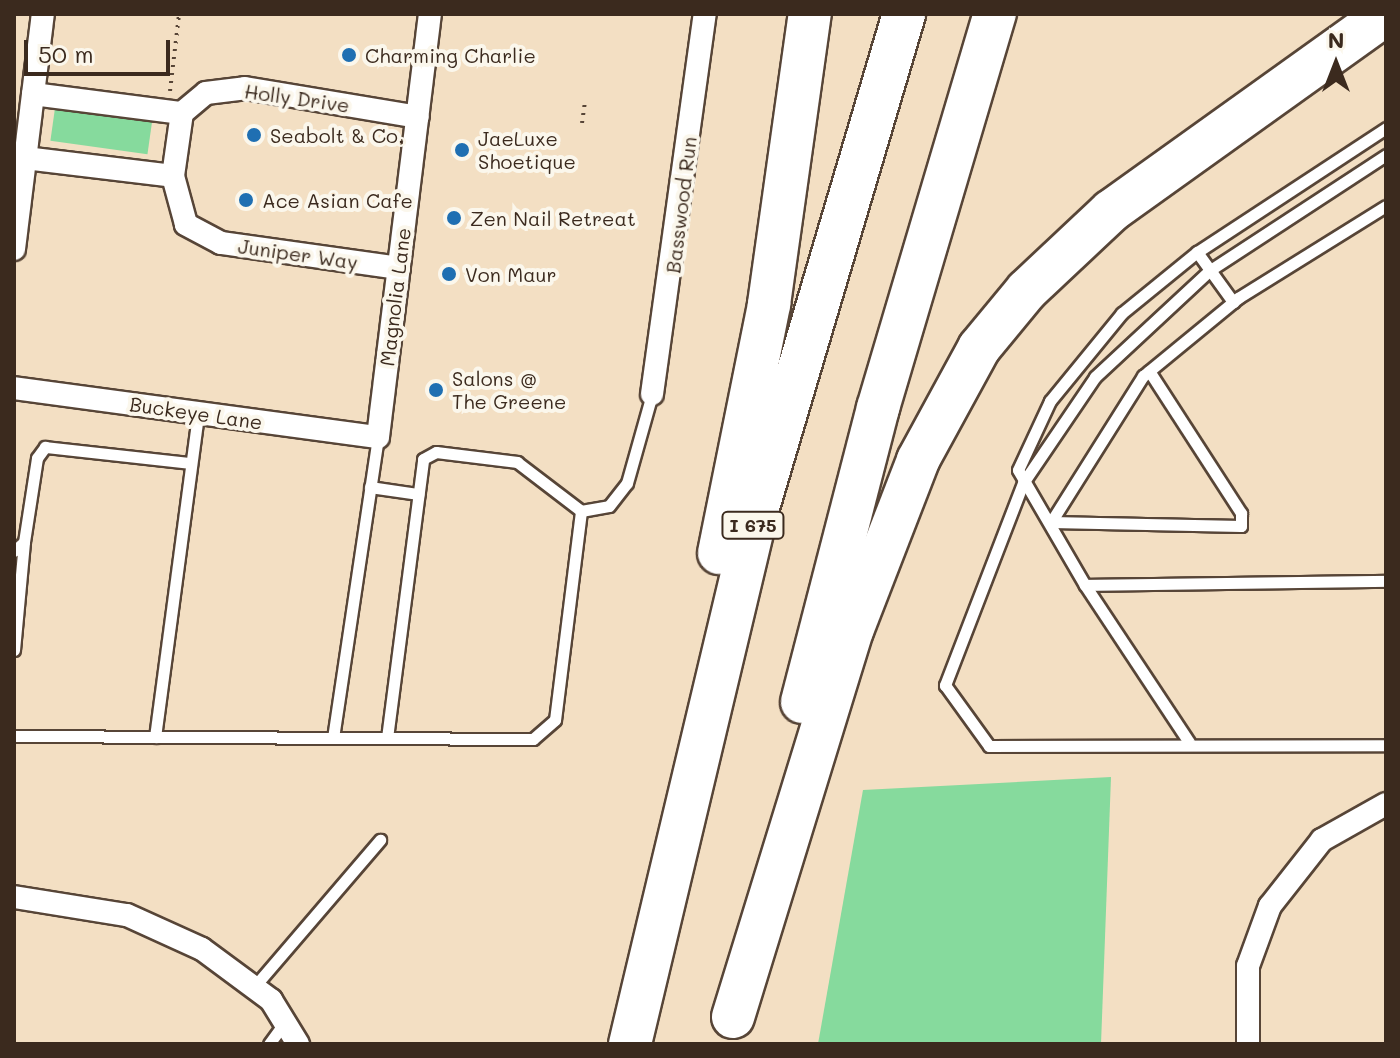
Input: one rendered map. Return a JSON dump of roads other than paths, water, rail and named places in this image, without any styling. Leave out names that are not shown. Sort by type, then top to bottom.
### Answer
[{"type":"highway","points":[[624,1044],[769,304],[810,14]]},
{"type":"highway","name":"I 675","points":[[630,1044],[758,507],[904,14]]},
{"type":"highway","points":[[730,1030],[781,785],[878,408],[995,14]]},
{"type":"highway","points":[[730,1030],[853,628],[918,460],[979,348],[1027,290],[1111,211],[1386,14]]},
{"type":"street","points":[[14,249],[16,213],[43,14],[36,14]]},
{"type":"street","name":"Magnolia Lane","points":[[378,437],[430,14]]},
{"type":"street","name":"Basswood Run","points":[[652,394],[705,14]]},
{"type":"street","name":"Holly Drive","points":[[175,112],[206,93],[245,88],[418,117]]},
{"type":"street","points":[[33,94],[175,112]]},
{"type":"street","name":"Juniper Way","points":[[175,112],[177,147],[173,176],[186,224],[221,243],[399,268]]},
{"type":"street","points":[[25,158],[173,176]]},
{"type":"street","name":"Buckeye Lane","points":[[14,388],[378,437]]},
{"type":"street","points":[[1248,1044],[1248,966],[1270,906],[1322,840],[1386,804]]},
{"type":"street","points":[[14,897],[127,915],[202,949],[254,987],[285,1022],[298,1044]]},
{"type":"lane","points":[[1189,742],[1085,585],[1051,522],[1023,483],[1022,449],[1080,360],[1122,313],[1197,252],[1386,128]]},
{"type":"lane","points":[[1386,155],[1210,270],[1095,377],[1023,483],[945,685],[947,696],[989,746],[1189,742],[1386,745]]},
{"type":"lane","points":[[1051,522],[1149,371],[1233,302],[1386,206]]},
{"type":"lane","points":[[1197,252],[1233,302]]},
{"type":"lane","points":[[1051,522],[1241,526],[1241,513],[1149,371]]},
{"type":"lane","points":[[387,738],[423,459],[436,452],[517,462],[581,511],[609,506],[627,483],[652,394]]},
{"type":"lane","points":[[155,737],[198,413]]},
{"type":"lane","points":[[333,738],[378,437]]},
{"type":"lane","points":[[14,650],[24,542],[37,458],[45,447],[190,463]]},
{"type":"lane","points":[[370,487],[418,494]]},
{"type":"lane","points":[[14,736],[533,739],[546,731],[555,720],[581,511]]},
{"type":"lane","points":[[14,551],[24,542]]},
{"type":"lane","points":[[1085,585],[1386,581]]},
{"type":"lane","points":[[254,987],[380,840]]},
{"type":"lane","points":[[269,1044],[285,1022]]},
{"type":"place","name":"Charming Charlie","points":[[349,55]]},
{"type":"place","name":"Seabolt & Co.","points":[[254,135]]},
{"type":"place","name":"JaeLuxe Shoetique","points":[[462,150]]},
{"type":"place","name":"Ace Asian Cafe","points":[[246,200]]},
{"type":"place","name":"Zen Nail Retreat","points":[[454,218]]},
{"type":"place","name":"Von Maur","points":[[449,274]]},
{"type":"place","name":"Salons @ The Greene","points":[[436,390]]}]
